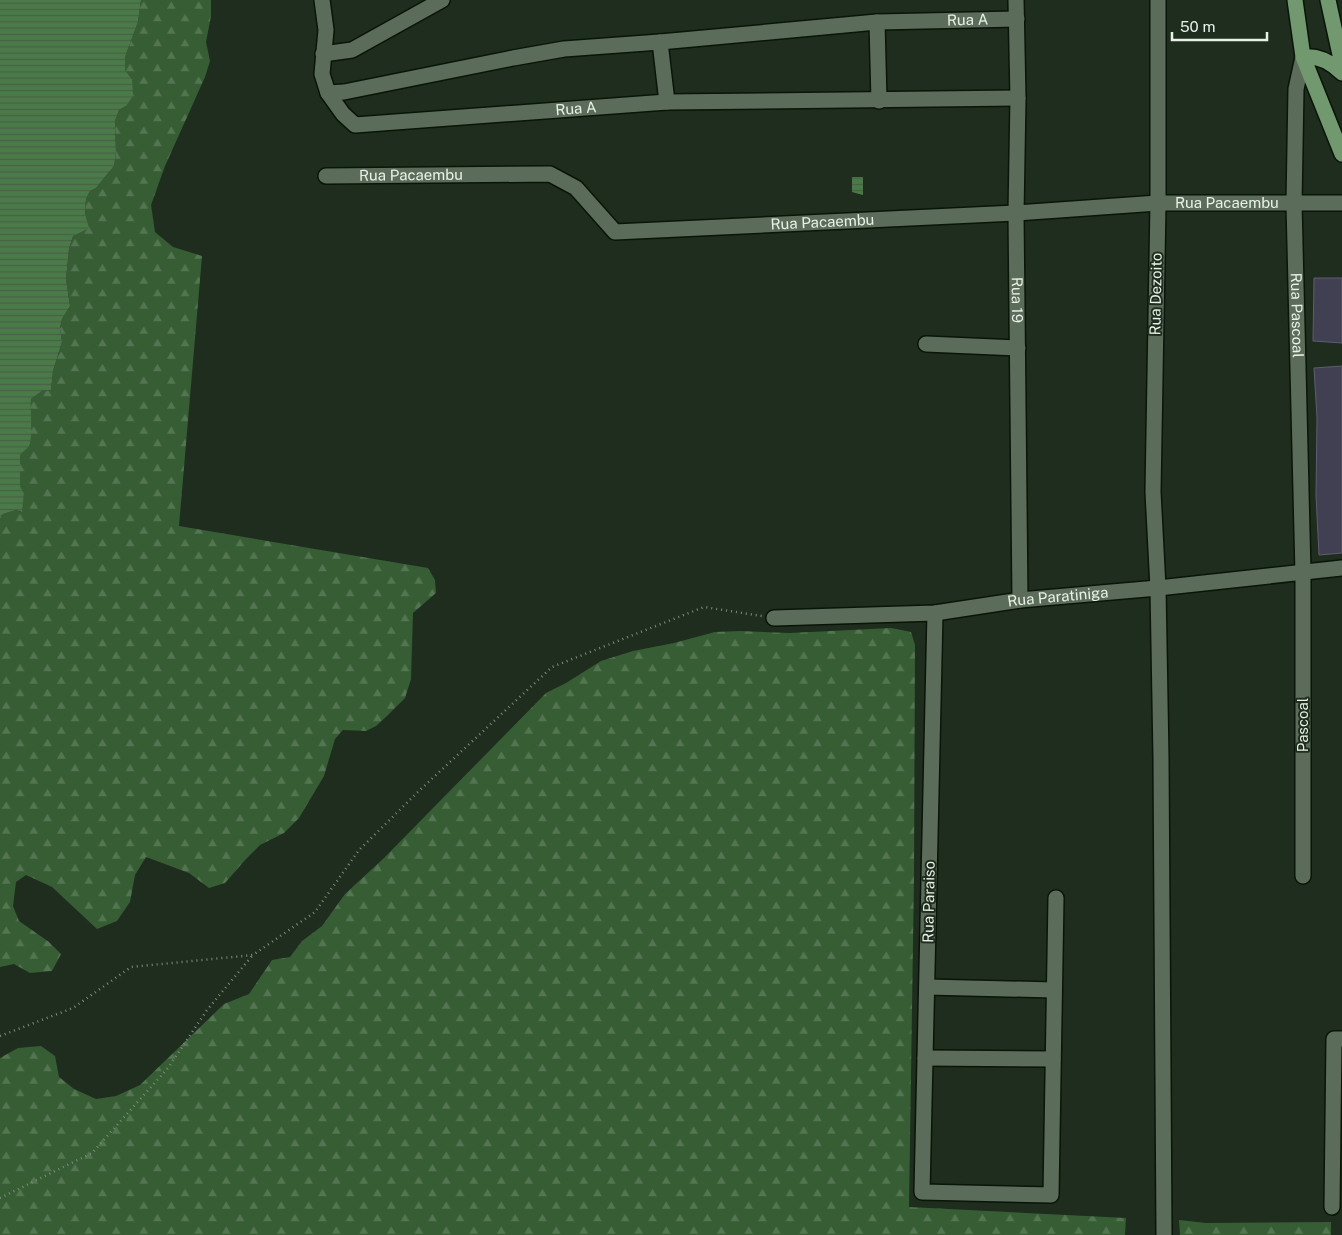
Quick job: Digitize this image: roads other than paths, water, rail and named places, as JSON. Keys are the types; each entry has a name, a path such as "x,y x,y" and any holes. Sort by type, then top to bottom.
{"main road":[{"path":"1295,0 1303,57 1342,154"},
{"path":"1328,0 1342,64"},
{"path":"1303,57 1312,56 1326,60 1342,73"}],"street":[{"name":"Rua A","path":"322,0 326,30 322,74 328,93 343,114 355,125 667,102 1018,98"},
{"path":"323,54 352,50 442,0"},
{"name":"Rua 19","path":"1016,0 1020,600"},
{"name":"Rua Dezoito","path":"1158,0 1158,203 1153,492 1158,588 1163,910 1164,1235"},
{"name":"Rua A","path":"328,93 344,92 564,50 876,22 1016,19"},
{"path":"876,22 879,100"},
{"path":"660,42 667,102"},
{"name":"Rua Pascoal","path":"1303,57 1296,89 1294,204 1303,573"},
{"name":"Rua Pacaembu","path":"326,176 550,174 576,188 614,232 1016,213 1158,203 1342,203"},
{"path":"926,344 1018,348"},
{"name":"Rua Paratiniga","path":"774,618 935,613 1020,600 1158,588 1342,568"},
{"name":"Pascoal","path":"1303,573 1303,876"},
{"name":"Rua Paraiso","path":"935,613 922,1192 1052,1194 1053,1059"},
{"path":"925,1058 1053,1059 1056,898"},
{"path":"927,987 1054,990"},
{"path":"1332,1207 1334,1039 1342,1039"}]}
